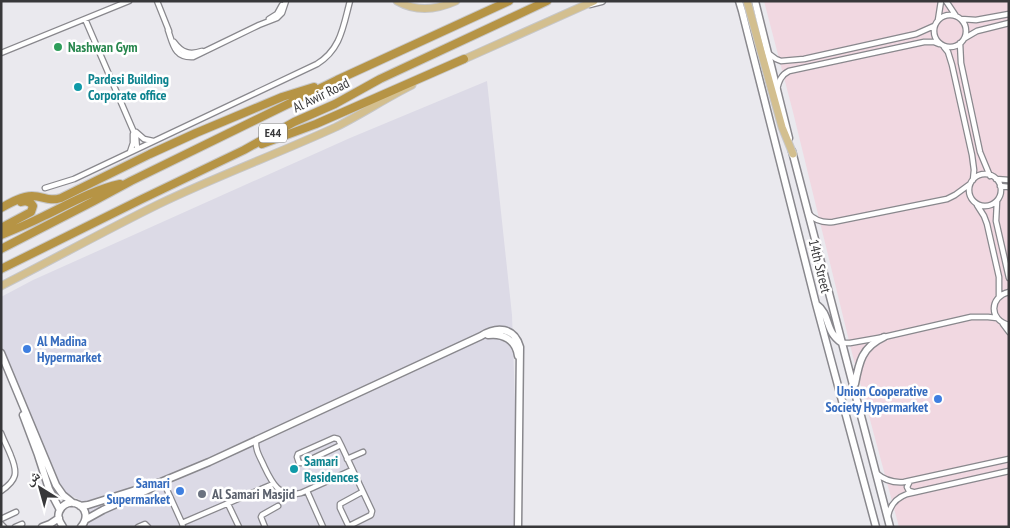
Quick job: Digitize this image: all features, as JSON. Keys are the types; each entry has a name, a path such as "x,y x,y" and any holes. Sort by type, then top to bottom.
{"highway":[{"name":"Al Awir Road","path":"1,249 131,181 337,80 509,1"},
{"name":"Al Awir Road","path":"1,269 244,150 294,122 547,1"},
{"path":"244,150 316,124 464,59"},
{"path":"1,210 29,196 50,200 64,197 150,154 214,125 282,97 337,80"},
{"path":"1,235 97,190 131,181"},
{"path":"1,210 24,200 33,206 30,214 1,228"}],"main road":[{"path":"397,1 410,7 421,9 439,8 456,1"},
{"path":"1,286 194,187 336,126 464,59 594,1"},
{"path":"586,5 602,1"},
{"name":"14th Street","path":"739,1 816,304 876,527"},
{"path":"747,1 762,61 782,127 793,154"},
{"name":"14th Street","path":"754,1 889,523"},
{"path":"816,304 823,311 831,332 842,343"},
{"path":"80,506 162,482 488,332 506,330 518,341 520,347 518,527"},
{"path":"854,388 858,364 861,358 869,347 878,339 884,337"},
{"path":"1,353 56,485 63,495 80,506 85,512 83,524"},
{"path":"1,363 32,438 49,489 60,510"},
{"path":"83,524 98,512 162,482"},
{"path":"868,497 881,494"},
{"path":"63,527 59,518 60,510 64,505 73,503"},
{"path":"42,527 59,518"}],"street":[{"path":"1,54 129,1"},
{"path":"157,1 176,45 186,52 194,53 210,48 279,17 285,1"},
{"path":"45,188 74,179 324,60 334,50 338,41 350,1"},
{"path":"939,44 934,35 941,1"},
{"path":"946,1 964,23 966,34 964,39"},
{"path":"768,53 781,61 804,59 916,34 946,16 976,20 1009,14"},
{"path":"85,19 137,140 137,148"},
{"path":"944,47 950,48 955,46 977,31 1009,23"},
{"path":"777,89 782,76 789,71 924,42 934,42 944,47 948,52 952,65 972,155 974,170 970,195 987,224 999,277 999,297"},
{"path":"960,43 961,62 980,152 990,176"},
{"path":"796,70 794,66 796,63 822,55"},
{"path":"130,125 140,137 154,141"},
{"path":"130,125 133,138 130,152"},
{"path":"808,213 818,220 833,222 946,199 955,195 981,175 1009,180"},
{"path":"996,179 1001,191 997,200 996,221 1009,278"},
{"path":"1000,186 1009,187"},
{"path":"975,203 987,206 997,200"},
{"path":"1009,292 999,297 994,307 994,313 1009,332"},
{"path":"842,343 884,337 971,318 997,318"},
{"path":"1002,323 1009,325"},
{"path":"1,433 14,464 15,477 10,484 1,490"},
{"path":"341,445 301,464 297,457 298,454 334,438 338,439 341,445 362,492 372,513 349,526 340,508 340,504 362,492"},
{"path":"256,440 257,450 274,484 281,491 291,494 307,491 352,470"},
{"path":"249,443 257,450"},
{"path":"347,459 362,452"},
{"path":"876,473 881,477 899,483 1009,459"},
{"path":"889,523 888,513 891,506 901,496 1009,471"},
{"path":"910,481 907,485 908,489 914,492"},
{"path":"162,482 182,525 274,484"},
{"path":"307,491 322,527"},
{"path":"228,504 239,527"},
{"path":"265,527 262,515 278,506"},
{"path":"1,519 16,512"},
{"path":"15,527 22,524"},
{"path":"138,527 145,524 148,527"}],"shaded area":[{"path":"764,1 1009,1 1009,527 899,527 852,353"},
{"path":"487,81 512,315 516,431 515,527 88,527 89,523 80,500 59,490 1,349 1,297 33,280 350,138"}],"place":[{"name":"Nashwan Gym","path":"58,47"},
{"name":"Pardesi Building Corporate office","path":"78,87"},
{"name":"Al Madina Hypermarket","path":"27,349"},
{"name":"Union Cooperative Society Hypermarket","path":"938,399"},
{"name":"Samari Residences","path":"294,469"},
{"name":"Samari Supermarket","path":"180,491"},
{"name":"Al Samari Masjid","path":"202,494"}]}
